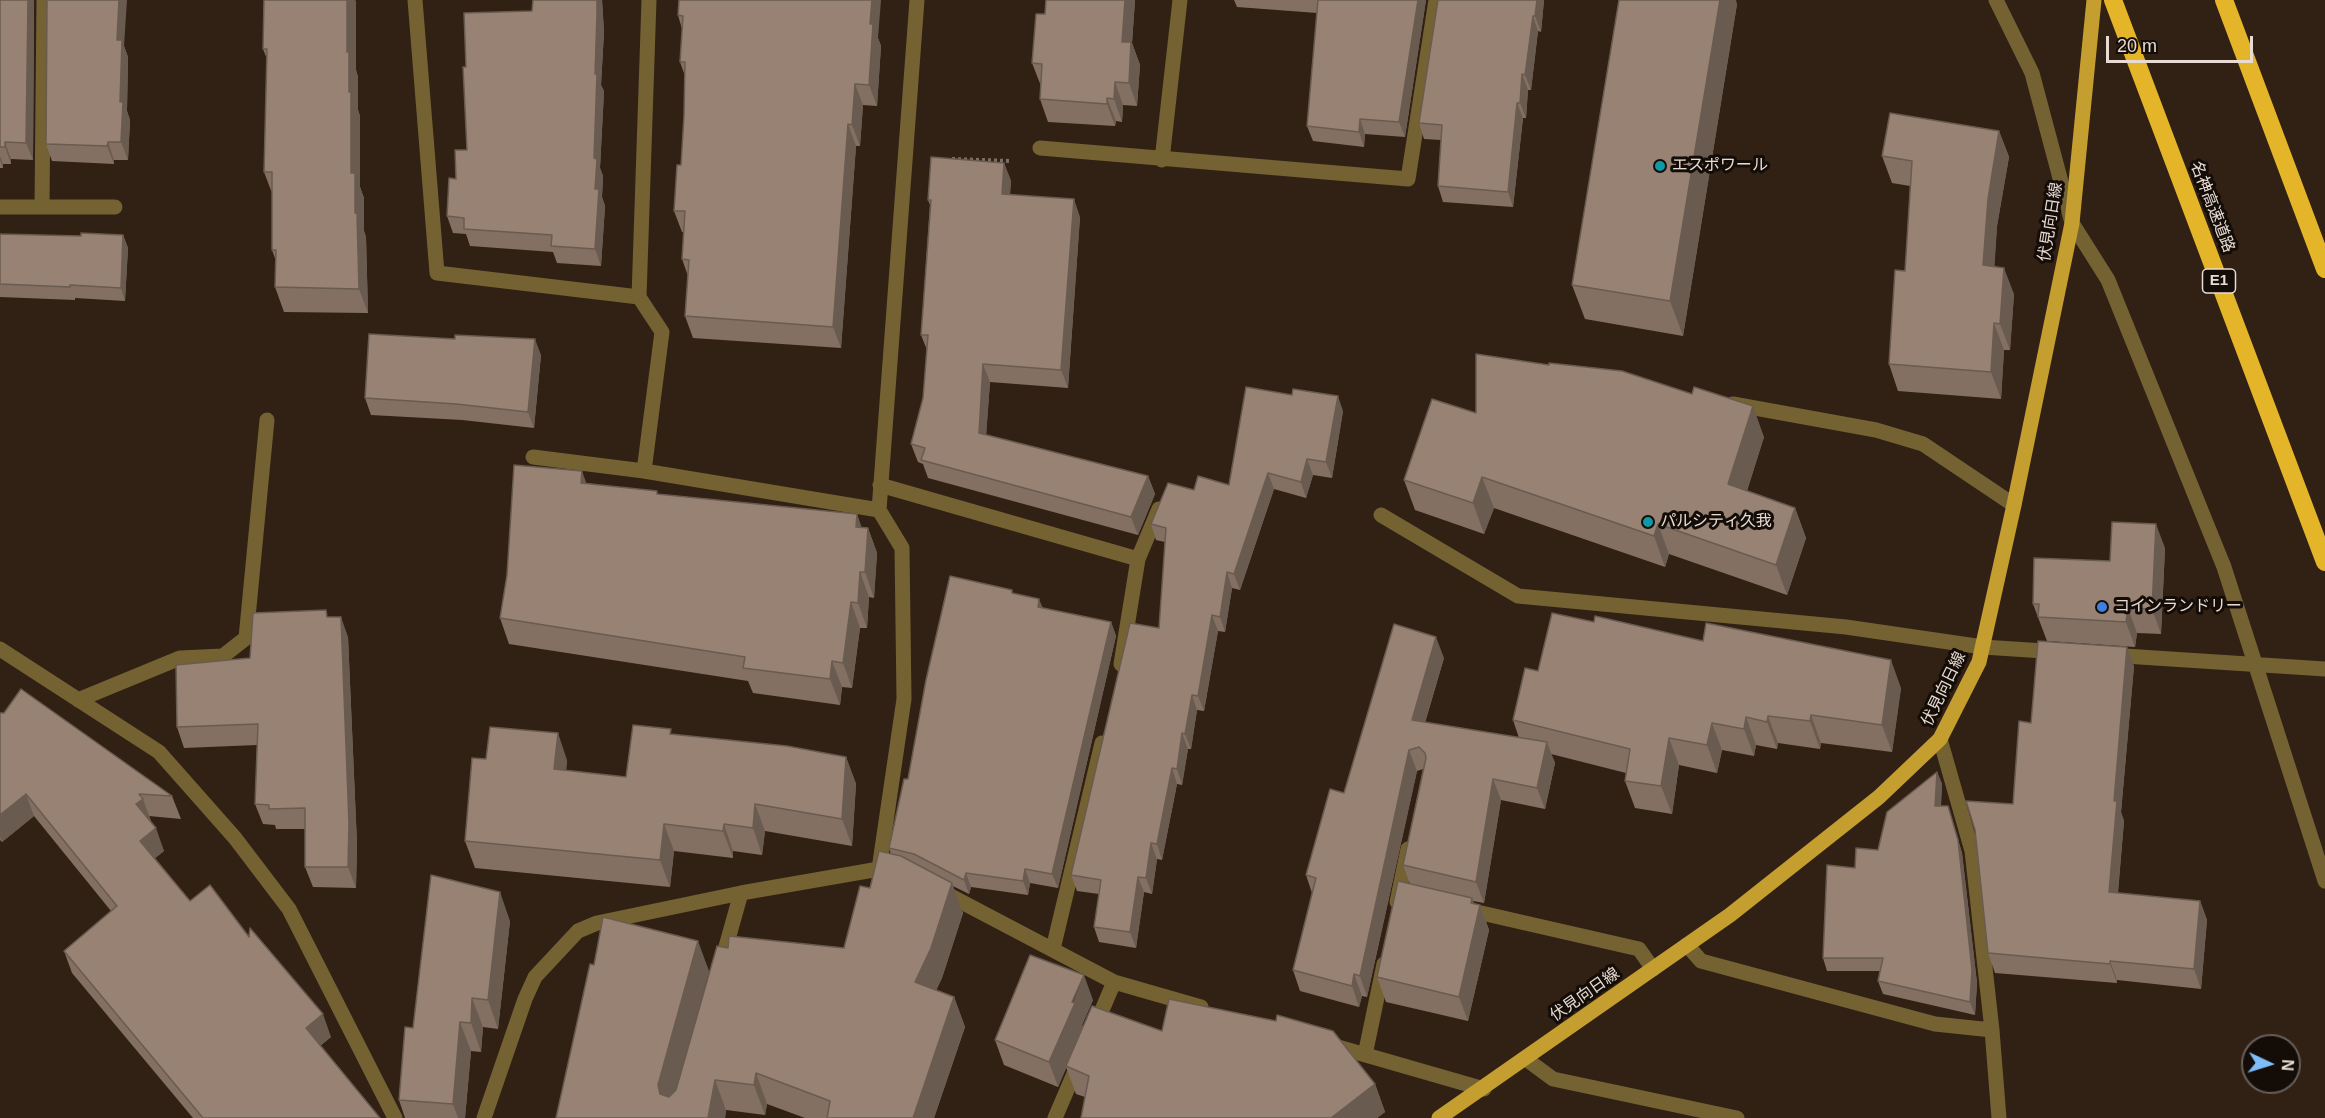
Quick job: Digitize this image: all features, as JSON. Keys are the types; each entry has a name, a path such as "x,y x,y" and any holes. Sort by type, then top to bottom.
{"highway":[{"name":"名神高速道路","path":"2113,0 2325,562"},
{"path":"2224,0 2325,269"}],"main road":[{"name":"伏見向日線","path":"1439,1118 1484,1089 1730,915 1879,797 1940,739 1979,662 2014,505 2072,223 2094,0"}],"street":[{"path":"42,207 44,0"},
{"path":"415,0 437,273 639,297"},
{"path":"644,471 662,333 639,297 649,0"},
{"path":"879,869 903,699 902,548 879,510 916,0"},
{"path":"1162,160 1180,0"},
{"path":"1040,148 1408,179 1436,0"},
{"path":"1996,0 2032,73 2072,223 2108,280 2224,567 2325,881"},
{"path":"0,207 116,207"},
{"path":"1714,400 1876,430 1923,444 2014,505"},
{"path":"78,700 180,658 223,656 246,638 267,420"},
{"path":"533,457 644,471 879,510"},
{"path":"880,485 1138,559"},
{"path":"1118,679 1138,559 1166,492"},
{"path":"1381,515 1518,596 1846,627 1983,647 2074,653"},
{"path":"2,654 159,752 235,838 289,909 395,1118"},
{"path":"2097,655 2325,669"},
{"path":"1053,949 1107,724"},
{"path":"1940,739 1972,851 1992,1030 1999,1118"},
{"path":"1394,917 1405,895 1411,836"},
{"path":"484,1118 525,999 535,977 578,932 597,923 741,893 879,869 906,875"},
{"path":"926,883 1114,982 1217,1012"},
{"path":"716,983 741,893"},
{"path":"1445,904 1638,949 1653,969"},
{"path":"1687,945 1701,961 1935,1024 1992,1030"},
{"path":"1365,1055 1387,951"},
{"path":"1055,1118 1114,982"},
{"path":"1319,1042 1484,1089"},
{"path":"1526,1059 1553,1079 1737,1118"}],"path":[{"path":"906,157 1038,162 1040,148"}],"building":[{"path":"0,0 28,0 26,143 5,142 5,147 0,147"},
{"path":"47,0 119,0 117,40 122,40 120,102 123,102 121,142 108,142 107,146 46,144"},
{"path":"264,0 347,0 347,52 349,52 349,92 351,92 351,173 355,173 359,289 275,287 276,250 272,250 272,172 264,172 267,49 263,49"},
{"path":"533,0 597,0 594,158 597,159 595,189 599,189 595,249 551,246 552,235 464,229 464,218 447,216 449,178 456,179 455,150 467,150 463,67 466,67 464,13 532,11"},
{"path":"679,0 872,0 870,24 873,24 869,85 855,84 852,125 848,124 833,327 685,316 689,260 682,259 685,211 674,211 677,165 681,165 684,116 685,62 680,62 683,16 678,15"},
{"path":"1046,0 1125,0 1122,42 1131,42 1129,83 1115,82 1114,99 1107,98 1107,104 1040,99 1042,64 1032,63 1036,14 1045,14"},
{"path":"1318,0 1418,0 1399,122 1360,119 1359,132 1307,126"},
{"path":"1438,0 1537,0 1525,75 1522,74 1520,103 1517,103 1508,192 1438,186 1442,125 1419,123"},
{"name":"エスポワール","path":"1619,0 1720,0 1670,301 1572,285"},
{"path":"1890,113 1999,131 1988,199 1983,265 2004,268 2000,324 1994,323 1991,372 1889,364 1895,270 1905,271 1912,161 1882,156"},
{"path":"931,157 1004,163 1002,194 1074,199 1061,370 983,364 979,433 1148,476 1131,517 921,460 925,448 911,444 923,398 928,335 921,335 931,200 928,200"},
{"path":"81,233 123,235 121,288 0,284 0,234 81,236"},
{"path":"369,334 455,339 455,335 535,339 528,412 456,404 365,398"},
{"path":"1476,354 1549,365 1549,363 1622,371 1692,394 1694,387 1753,406 1728,484 1795,508 1776,565 1658,524 1654,536 1482,477 1473,503 1404,480 1432,399 1476,413"},
{"path":"1246,387 1292,395 1293,389 1338,396 1326,462 1307,459 1301,482 1268,473 1234,574 1227,572 1220,617 1212,615 1198,696 1192,695 1185,734 1182,733 1177,769 1172,768 1157,844 1151,843 1146,878 1138,877 1130,932 1094,927 1101,880 1071,875 1130,623 1159,628 1166,528 1151,524 1168,483 1194,490 1198,476 1229,485"},
{"path":"514,465 582,471 581,483 657,491 657,494 857,514 856,527 868,528 865,572 860,572 858,603 851,602 843,663 832,661 830,679 743,668 745,657 500,618 507,575"},
{"path":"2112,522 2156,524 2152,609 2128,608 2126,622 2038,617 2039,604 2033,604 2034,558 2110,561"},
{"path":"950,576 1012,590 1012,593 1039,599 1038,607 1111,622 1052,874 1025,869 1023,881 966,873 964,880 914,854 889,848 904,779 908,779 926,680"},
{"path":"326,610 327,617 341,617 349,823 348,867 305,867 305,808 269,809 269,805 255,804 258,724 177,727 176,665 250,658 253,613"},
{"path":"1552,613 1594,622 1595,616 1703,641 1706,623 1891,660 1882,725 1811,715 1810,721 1768,716 1767,722 1746,717 1744,729 1712,723 1707,745 1669,738 1661,786 1625,781 1630,749 1513,720 1525,668 1538,671"},
{"path":"1394,624 1436,637 1412,720 1547,742 1537,788 1493,779 1476,882 1403,865 1426,758 1425,753 1419,747 1409,750 1360,976 1354,974 1352,986 1293,970 1316,878 1306,875 1330,789 1344,793"},
{"path":"2038,641 2127,647 2109,892 2200,901 2194,969 1988,953 1975,830 1966,801 2013,804 2019,721 2031,723"},
{"path":"21,689 172,796 139,794 143,799 136,804 156,828 140,841 190,901 210,885 249,937 250,928 323,1014 306,1028 380,1118 203,1118 64,951 117,906 26,794 0,815 0,713 4,713"},
{"path":"633,725 671,729 670,734 787,746 846,757 842,819 755,804 753,828 724,824 723,831 664,824 660,860 465,841 472,758 486,759 490,727 558,733 554,769 626,777"},
{"path":"1937,772 1935,806 1948,806 1958,840 1972,970 1970,1002 1878,981 1883,958 1823,958 1827,865 1855,868 1856,848 1878,850 1887,812"},
{"path":"879,851 901,856 952,883 931,948 915,982 954,997 913,1118 827,1118 830,1101 756,1073 754,1085 715,1080 708,1118 556,1118 590,964 594,965 603,917 698,941 658,1085 660,1094 669,1097 676,1090 717,946 728,948 729,936 844,948 860,886 870,888"},
{"path":"431,875 500,892 488,1000 472,998 471,1023 460,1022 453,1104 399,1100 405,1027 413,1028"},
{"path":"1398,881 1472,898 1471,903 1480,905 1459,997 1377,977"},
{"path":"1030,955 1084,975 1072,1002 1075,1003 1049,1062 995,1040"},
{"path":"1169,999 1276,1021 1277,1015 1333,1031 1375,1084 1331,1118 1081,1118 1089,1076 1066,1066 1092,1006 1162,1031"}],"place":[{"name":"エスポワール","path":"1660,166"},
{"name":"パルシティ久我","path":"1648,522"},
{"name":"コインランドリー","path":"2102,607"}]}
